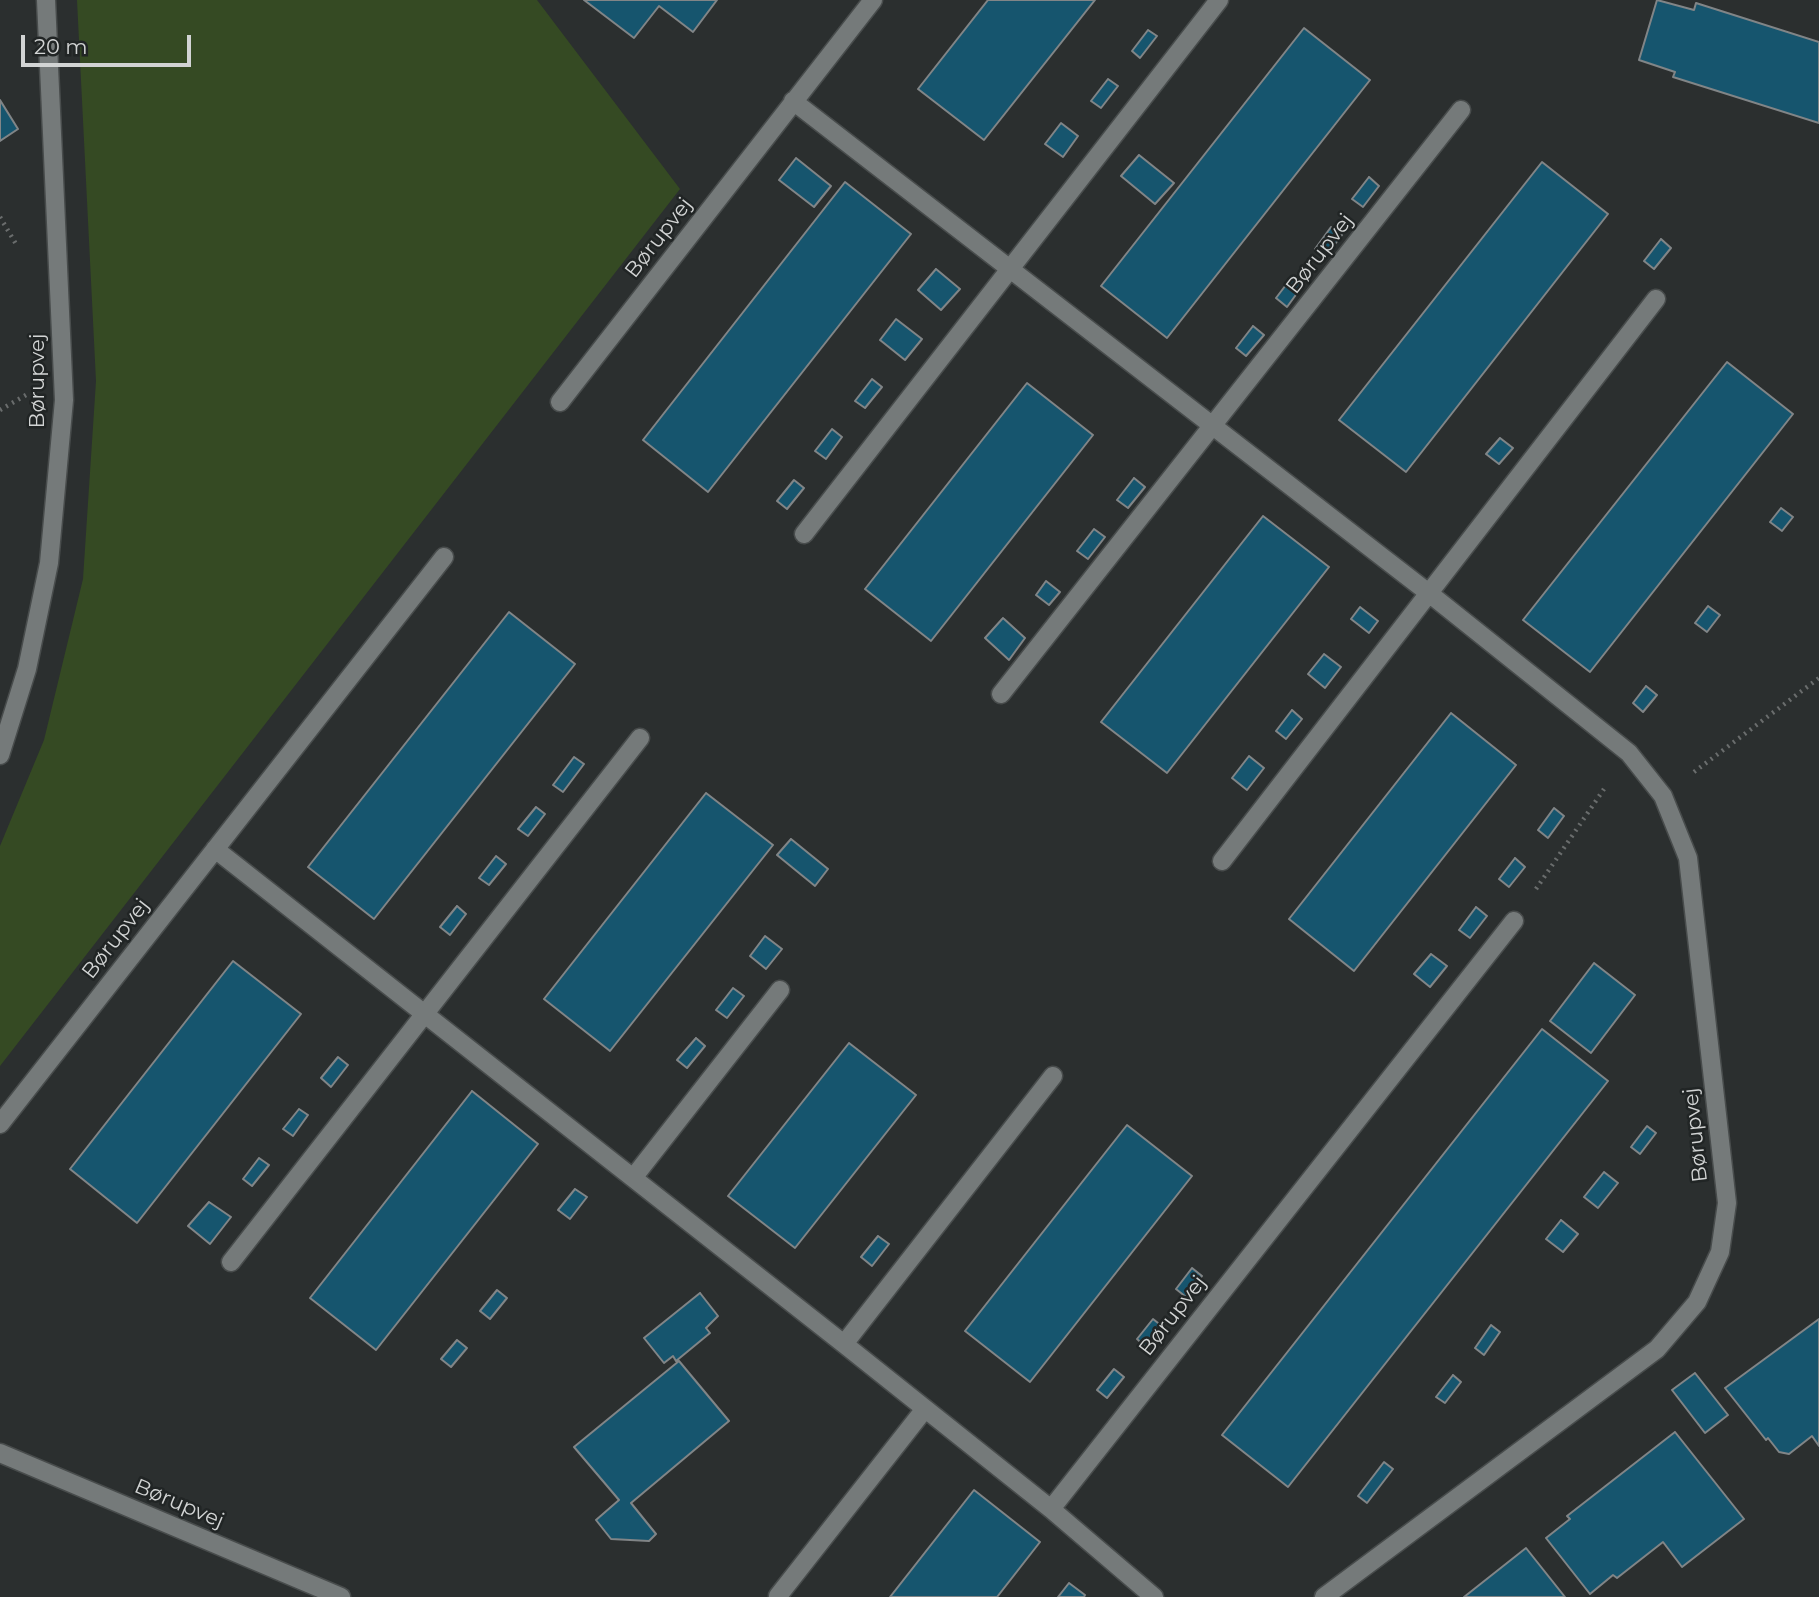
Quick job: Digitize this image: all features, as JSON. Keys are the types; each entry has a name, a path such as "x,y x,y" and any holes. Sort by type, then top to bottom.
{"street":[{"name":"Børupvej","path":"2,742 27,669 49,563 64,400 46,0"},
{"name":"Børupvej","path":"561,402 873,0"},
{"path":"804,534 1219,0"},
{"name":"Børupvej","path":"793,101 1430,594 1629,753 1663,796 1688,858 1727,1203 1720,1252 1697,1302 1657,1349 1324,1597"},
{"name":"Børupvej","path":"1001,694 1214,427 1461,110"},
{"path":"1222,861 1656,299"},
{"name":"Børupvej","path":"0,1124 444,557"},
{"path":"230,1262 640,738"},
{"path":"215,849 844,1344 1051,1509 1154,1597"},
{"name":"Børupvej","path":"1051,1509 1514,921"},
{"path":"633,1178 780,990"},
{"path":"844,1344 1053,1076"},
{"path":"778,1596 924,1410"},
{"name":"Børupvej","path":"0,1453 341,1597"}],"path":[{"path":"1663,796 1819,678"},
{"path":"1514,921 1629,753"}],"green space":[{"path":"77,0 537,0 680,189 0,1066 0,846 44,740 83,579 96,381"}],"building":[{"path":"584,0 717,0 693,32 659,6 634,38"},
{"path":"988,0 1095,0 984,140 918,89"},
{"path":"1657,0 1694,10 1696,3 1819,42 1819,123 1673,77 1675,72 1639,60"},
{"path":"1304,28 1370,80 1167,338 1101,286"},
{"path":"1148,30 1157,36 1140,58 1132,51"},
{"path":"1108,79 1118,86 1101,108 1091,101"},
{"path":"0,100 18,129 0,141"},
{"path":"1061,123 1078,136 1063,157 1045,144"},
{"path":"1139,155 1174,183 1155,204 1121,176"},
{"path":"796,158 831,186 814,207 779,180"},
{"path":"1542,162 1608,214 1406,472 1339,420"},
{"path":"1369,177 1379,186 1363,207 1352,199"},
{"path":"845,182 911,234 708,492 643,440"},
{"path":"1331,227 1342,235 1325,257 1315,249"},
{"path":"1661,239 1671,248 1654,269 1644,261"},
{"path":"936,269 960,289 941,310 918,290"},
{"path":"1292,277 1303,285 1287,307 1276,298"},
{"path":"896,319 922,339 905,360 880,340"},
{"path":"1253,326 1264,335 1246,356 1236,348"},
{"path":"1727,362 1793,414 1590,672 1523,620"},
{"path":"872,379 882,387 865,408 855,401"},
{"path":"1027,383 1093,435 931,641 865,589"},
{"path":"832,429 842,437 826,459 815,451"},
{"path":"1500,438 1513,448 1499,464 1486,454"},
{"path":"1134,478 1145,487 1128,508 1117,500"},
{"path":"794,480 804,488 787,509 777,501"},
{"path":"1781,508 1793,517 1782,531 1770,522"},
{"path":"1263,516 1329,567 1167,773 1101,722"},
{"path":"1094,529 1105,537 1088,559 1077,551"},
{"path":"1046,581 1060,592 1049,605 1036,595"},
{"path":"1708,606 1720,615 1707,632 1695,623"},
{"path":"1360,607 1378,621 1369,633 1351,619"},
{"path":"509,612 575,664 374,919 308,867"},
{"path":"1003,618 1025,638 1009,660 985,638"},
{"path":"1324,654 1341,667 1325,688 1308,674"},
{"path":"1646,686 1657,695 1643,712 1633,703"},
{"path":"1292,710 1302,719 1286,739 1276,731"},
{"path":"1451,713 1516,765 1354,971 1289,919"},
{"path":"1249,756 1264,768 1247,790 1232,778"},
{"path":"574,757 584,764 563,792 553,785"},
{"path":"706,793 773,845 610,1051 544,999"},
{"path":"536,807 545,814 528,836 518,829"},
{"path":"1554,808 1564,816 1548,838 1538,830"},
{"path":"791,839 828,869 815,886 777,855"},
{"path":"496,856 506,864 489,885 479,878"},
{"path":"1515,858 1525,867 1509,887 1499,879"},
{"path":"457,906 466,914 450,935 440,927"},
{"path":"1476,907 1487,916 1470,938 1459,930"},
{"path":"765,936 782,949 766,969 750,956"},
{"path":"1431,954 1447,966 1430,987 1414,974"},
{"path":"233,961 301,1014 137,1223 70,1169"},
{"path":"1594,963 1635,995 1591,1053 1550,1021"},
{"path":"733,988 744,996 727,1018 716,1010"},
{"path":"1542,1029 1608,1081 1288,1487 1222,1435"},
{"path":"696,1038 705,1046 687,1068 677,1060"},
{"path":"849,1043 916,1095 795,1248 728,1196"},
{"path":"338,1057 348,1065 331,1087 321,1078"},
{"path":"472,1091 538,1144 376,1350 310,1298"},
{"path":"299,1109 308,1115 293,1136 283,1129"},
{"path":"1127,1125 1192,1176 1030,1382 965,1331"},
{"path":"1647,1126 1656,1133 1640,1154 1631,1147"},
{"path":"259,1158 269,1165 252,1186 243,1179"},
{"path":"1604,1172 1618,1183 1598,1208 1584,1197"},
{"path":"575,1189 587,1197 570,1219 558,1210"},
{"path":"209,1202 231,1217 210,1244 188,1226"},
{"path":"1561,1220 1578,1234 1563,1252 1546,1239"},
{"path":"878,1236 889,1244 872,1266 861,1257"},
{"path":"1192,1268 1202,1276 1186,1297 1176,1289"},
{"path":"497,1290 507,1298 490,1319 480,1311"},
{"path":"700,1293 718,1316 706,1328 710,1333 676,1361 673,1356 664,1363 644,1338"},
{"path":"1153,1319 1163,1327 1147,1348 1137,1339"},
{"path":"1819,1319 1819,1446 1812,1436 1789,1454 1779,1452 1768,1438 1766,1440 1725,1388"},
{"path":"1491,1325 1500,1332 1484,1355 1475,1348"},
{"path":"457,1340 467,1348 451,1367 441,1359"},
{"path":"679,1361 729,1421 631,1503 656,1534 649,1541 611,1539 596,1520 619,1500 574,1447"},
{"path":"1114,1369 1124,1377 1107,1398 1097,1390"},
{"path":"1695,1373 1728,1415 1705,1433 1672,1390"},
{"path":"1453,1375 1461,1382 1445,1403 1436,1397"},
{"path":"1675,1432 1744,1519 1682,1567 1663,1542 1617,1578 1613,1575 1590,1594 1546,1538 1570,1519 1567,1516"},
{"path":"1384,1462 1393,1469 1367,1503 1358,1496"},
{"path":"974,1490 1040,1542 997,1597 890,1597"},
{"path":"1526,1548 1565,1597 1464,1597"},
{"path":"1069,1583 1085,1595 1084,1597 1058,1597"}]}
